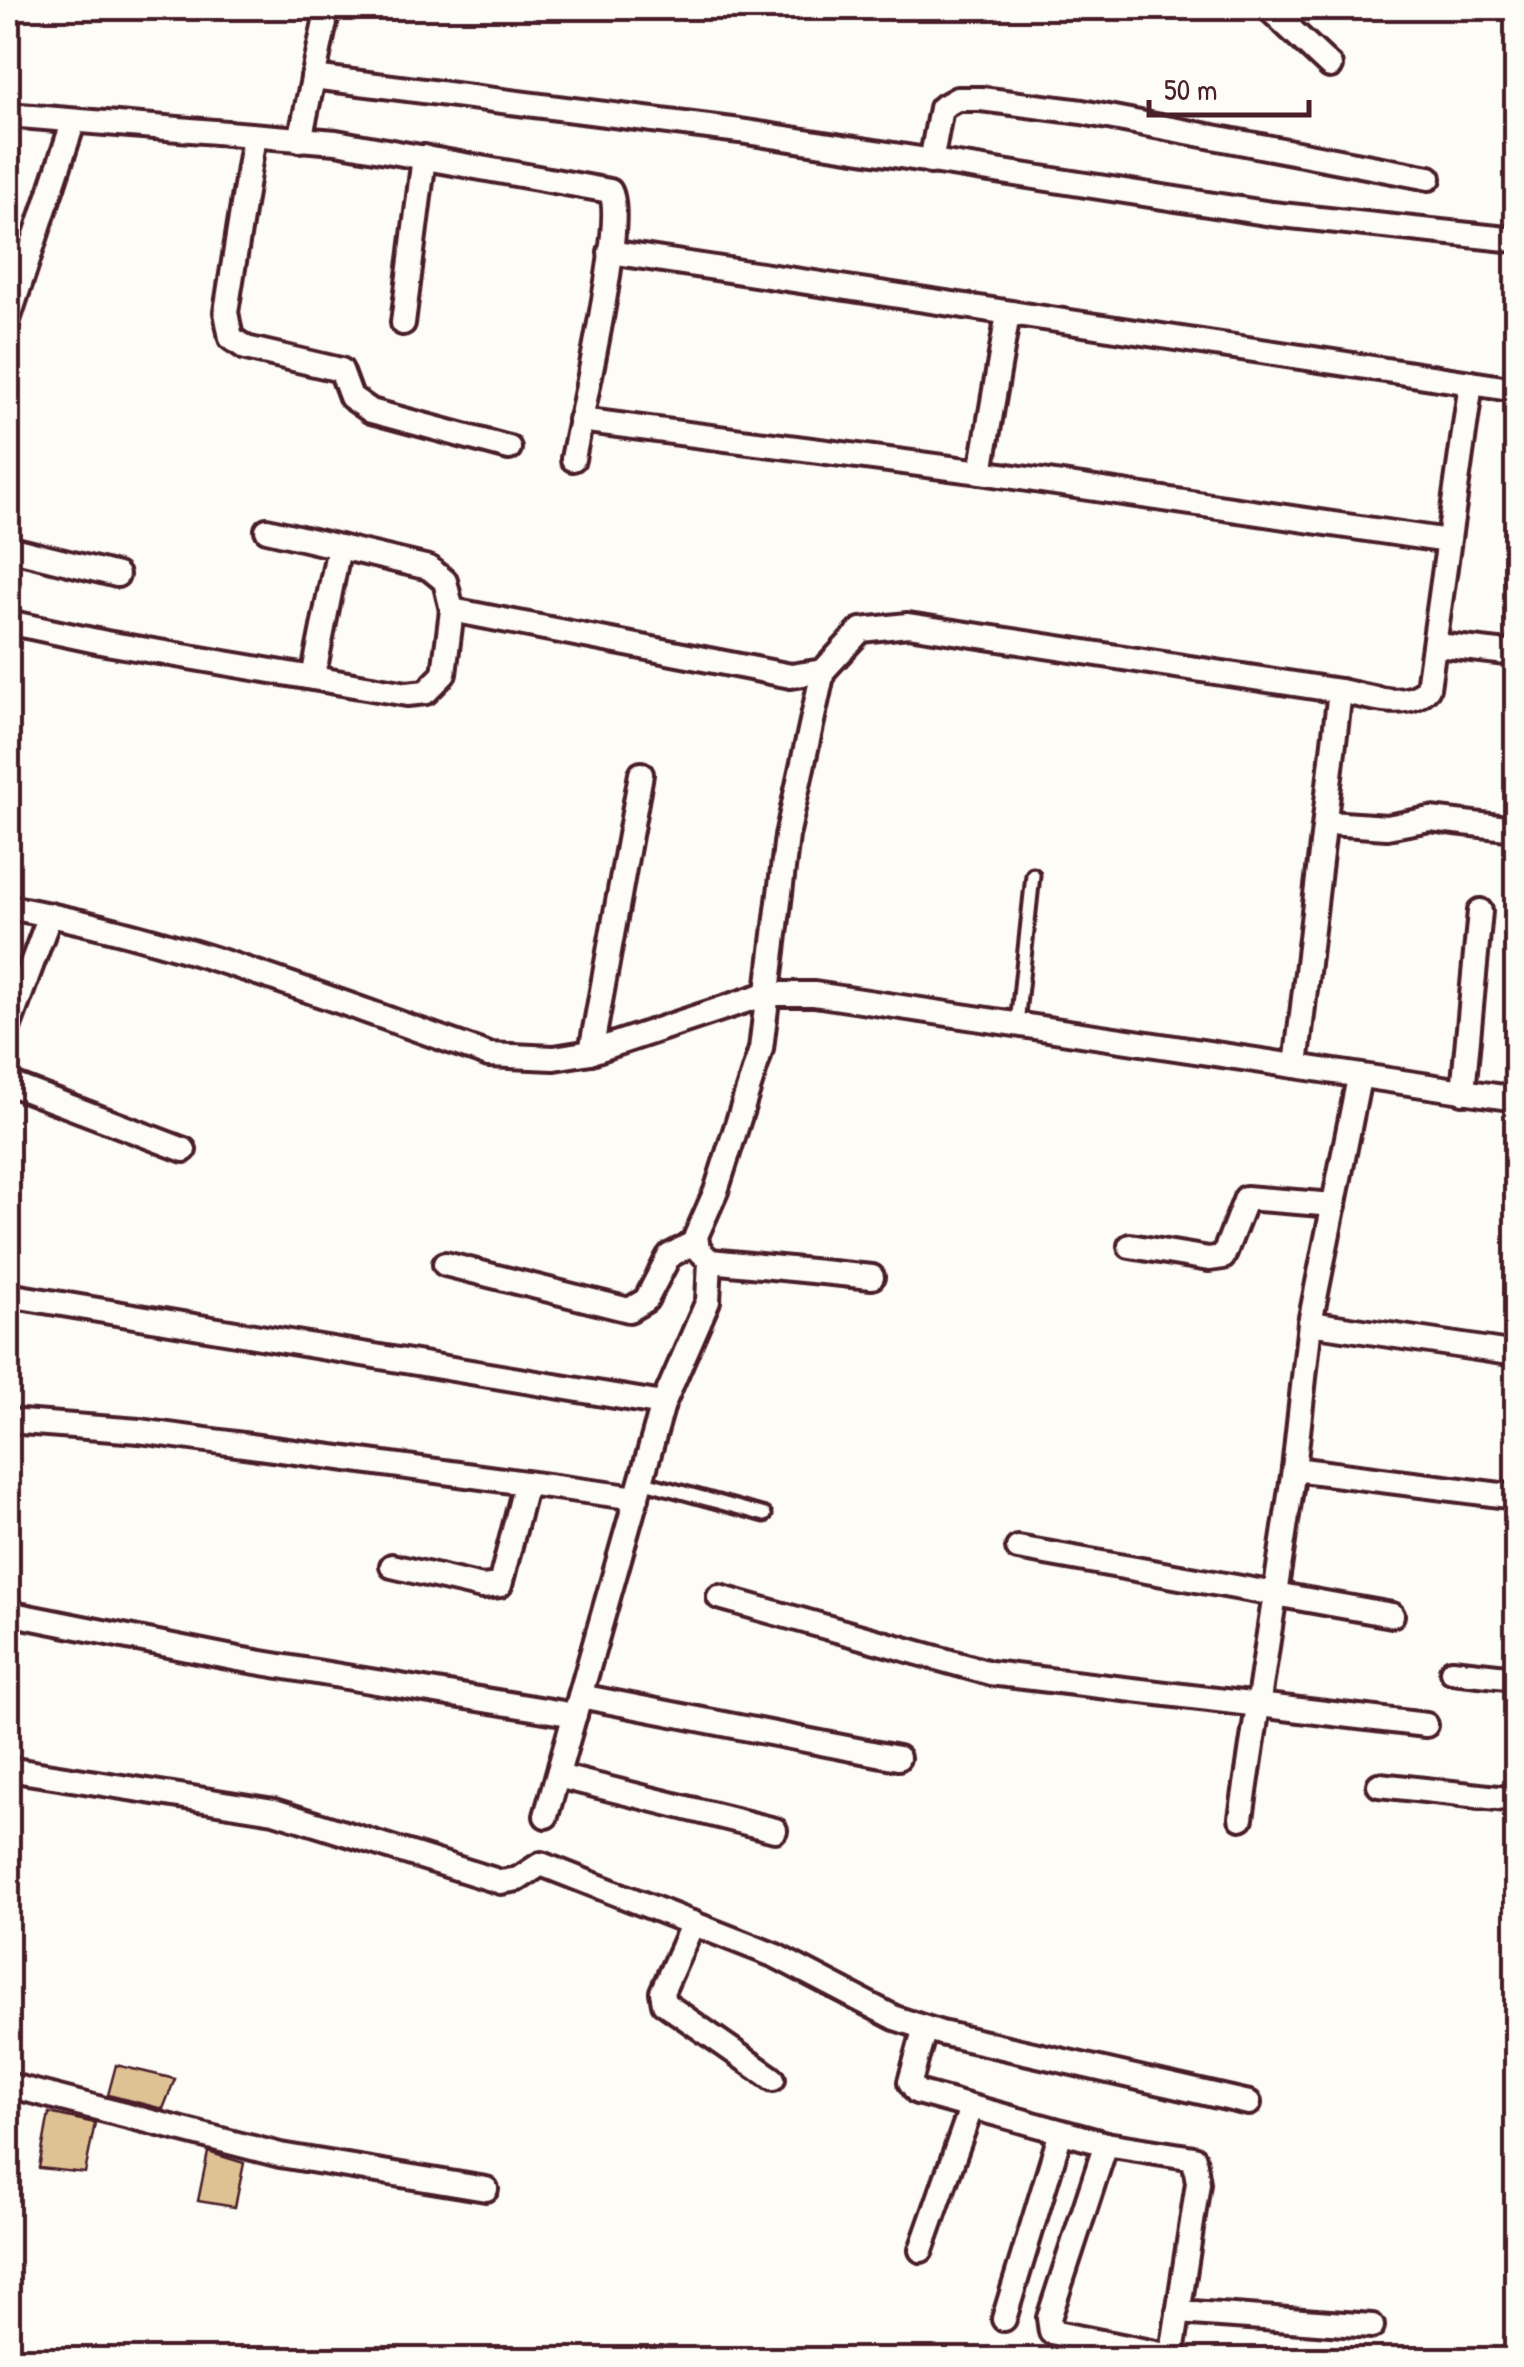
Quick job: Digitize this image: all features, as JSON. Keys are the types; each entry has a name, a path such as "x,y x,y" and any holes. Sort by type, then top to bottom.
{"street":[{"path":"300,140 328,8"},
{"path":"1268,8 1330,66"},
{"path":"313,77 740,131 1272,214 1516,240"},
{"path":"931,162 941,108 957,99 981,98 1082,112 1429,178"},
{"path":"8,116 300,140 424,157 610,191 616,206 610,252 573,458"},
{"path":"8,320 74,123"},
{"path":"254,136 226,312 231,338 246,348 341,370 351,397 370,411 510,448"},
{"path":"402,322 424,157"},
{"path":"610,252 1516,390"},
{"path":"982,472 1008,314"},
{"path":"445,1264 629,1310 646,1300 669,1256 696,1242 754,1077 787,836 823,671 862,630 908,624 1404,702 1421,697 1428,688 1437,645 1471,383"},
{"path":"580,420 982,472 1448,541"},
{"path":"8,622 407,694 426,692 444,674 452,610 440,572 267,530"},
{"path":"313,678 339,546"},
{"path":"8,548 117,574"},
{"path":"452,610 792,676 823,671"},
{"path":"1437,645 1516,654"},
{"path":"1296,1066 1328,823 1340,691"},
{"path":"591,1052 642,774"},
{"path":"1328,823 1387,827 1430,819 1516,829"},
{"path":"8,907 208,954 489,1055 554,1058 591,1052 766,994 814,994 1516,1099"},
{"path":"1463,1092 1480,911"},
{"path":"8,1028 50,914"},
{"path":"1241,1818 1294,1469 1310,1323 1358,1078"},
{"path":"8,1082 184,1150"},
{"path":"1130,1246 1209,1259 1223,1257 1246,1198 1334,1205"},
{"path":"546,1816 663,1404 708,1301 710,1262 696,1242"},
{"path":"710,1262 872,1276"},
{"path":"8,1295 663,1404"},
{"path":"1310,1323 1516,1354"},
{"path":"8,1421 139,1430 526,1483 639,1489"},
{"path":"1294,1469 1516,1497"},
{"path":"392,1566 482,1587 500,1586 526,1483"},
{"path":"1018,1548 1392,1616"},
{"path":"718,1596 974,1670 1426,1725"},
{"path":"8,1612 238,1659 578,1705 898,1758"},
{"path":"1452,1671 1516,1678"},
{"path":"8,1769 274,1812 501,1882 518,1880 540,1864 776,1956 895,2018 1249,2103"},
{"path":"558,1776 774,1830"},
{"path":"1379,1785 1516,1800"},
{"path":"693,1923 662,1992 664,2002 773,2079"},
{"path":"925,2028 911,2072 912,2088 970,2108 1106,2144 1186,2154 1198,2167 1171,2358 1051,2332 1049,2318 1106,2144"},
{"path":"8,2085 280,2155 486,2189"},
{"path":"921,2250 970,2108"},
{"path":"1004,2318 1060,2132"},
{"path":"1178,2312 1372,2326"}],"lane":[{"path":"1017,1024 1033,875"},
{"path":"639,1489 765,1516"}],"building":[{"path":"116,2065 175,2079 163,2109 108,2095"},
{"path":"49,2113 95,2123 85,2173 39,2168"},
{"path":"208,2152 244,2163 235,2207 198,2201"}]}
